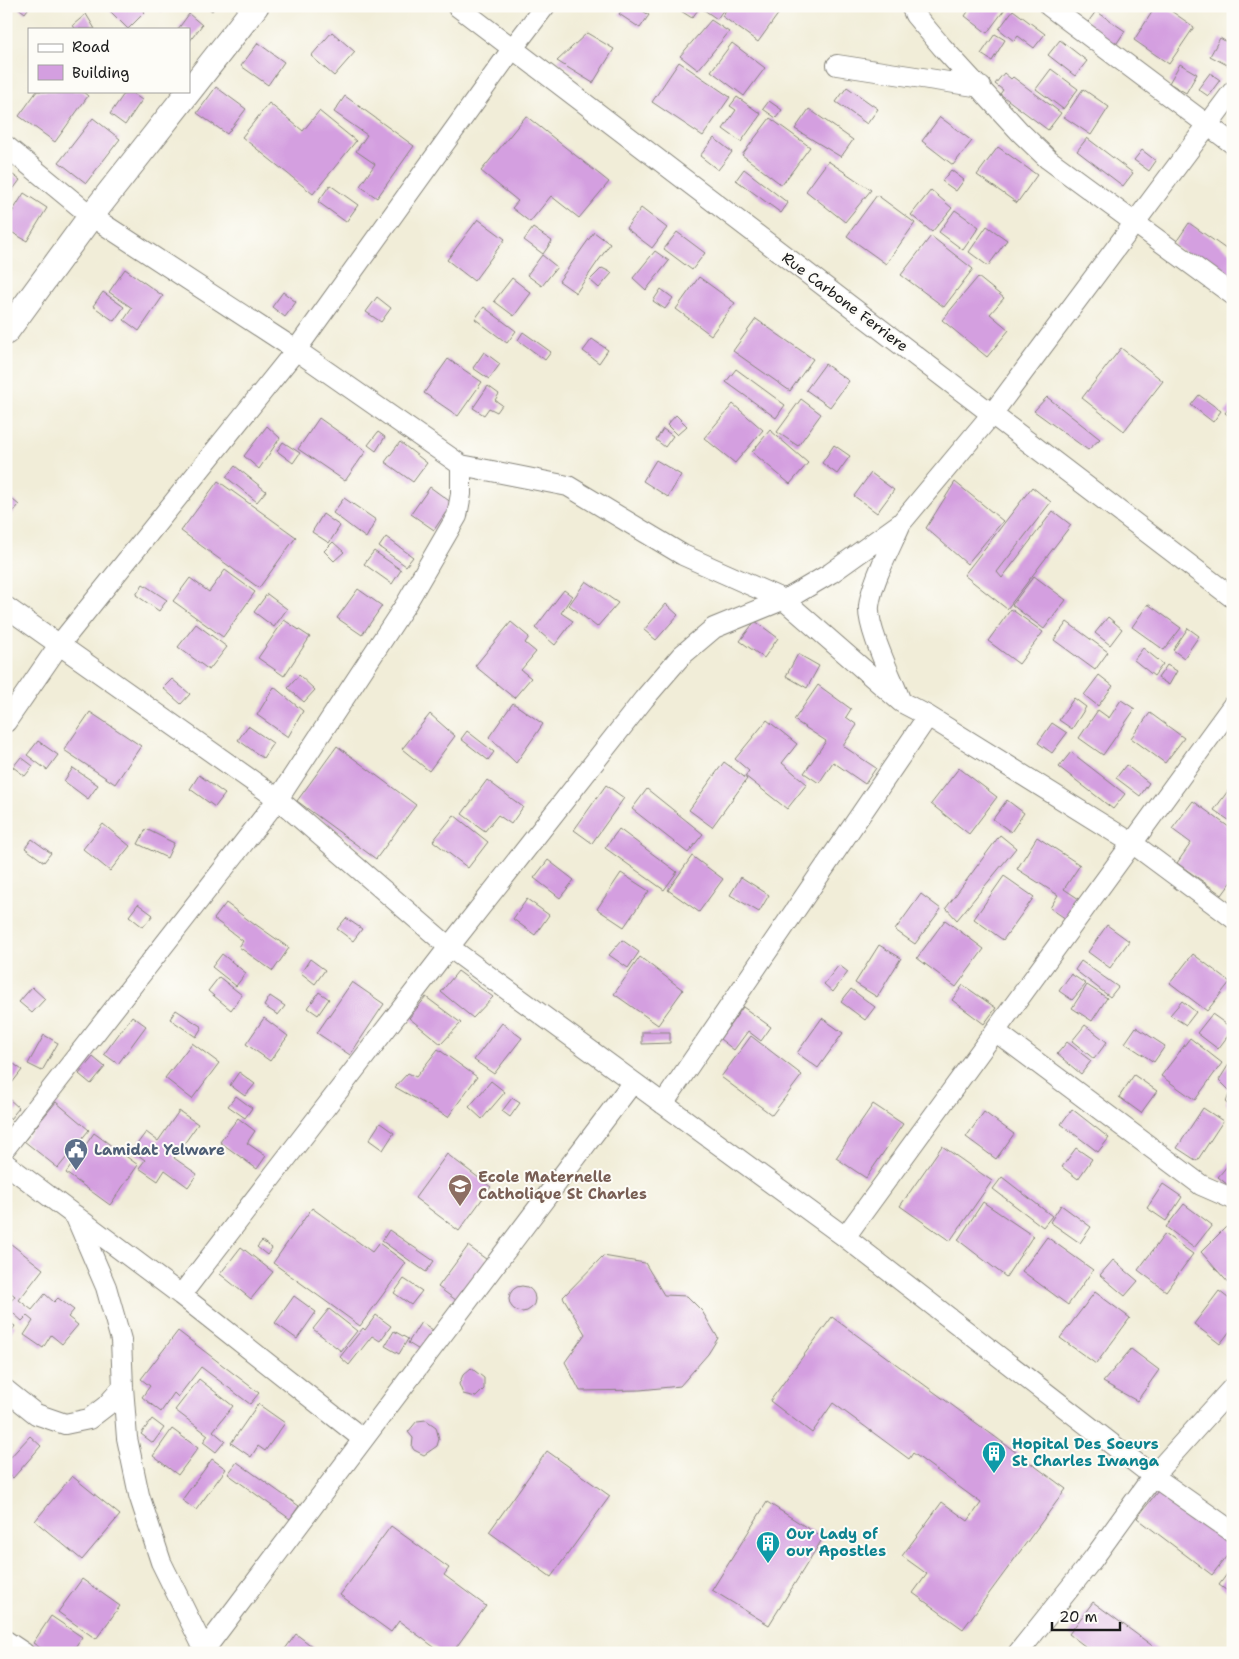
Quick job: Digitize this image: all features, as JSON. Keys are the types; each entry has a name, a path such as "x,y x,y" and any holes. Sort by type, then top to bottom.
{"street":[{"path":"190,90 256,6"},
{"name":"Rue Carbone Ferriere","path":"457,6 1233,598"},
{"path":"6,722 59,645 296,350 545,6"},
{"path":"911,6 915,15 980,88 1020,132 1048,159 1233,295"},
{"path":"1049,6 1233,144"},
{"path":"837,64 980,88"},
{"path":"181,1295 448,947 644,699 681,656 714,628 784,600 831,573 901,524 992,414 1233,91"},
{"path":"6,332 91,216 188,92"},
{"path":"6,146 91,216 296,350 461,465 568,486 683,555 784,600 901,702 928,716 1132,843 1233,918"},
{"path":"6,1147 278,799 406,604 457,516 462,494 461,465"},
{"path":"901,524 873,590 869,608 873,630 901,702"},
{"path":"6,607 278,799 448,947 845,1237 1153,1476 1233,1532"},
{"path":"845,1237 1233,705"},
{"path":"663,1104 928,716"},
{"path":"995,1031 1202,1185 1233,1199"},
{"path":"75,1215 106,1287 121,1340 122,1387 127,1438 139,1495 161,1562 203,1651 633,1082"},
{"path":"6,1164 181,1295 363,1439"},
{"path":"6,1390 36,1414 65,1424 89,1419 106,1406 122,1387"},
{"path":"1018,1653 1093,1559 1153,1476 1233,1387"},
{"path":"6,1641 24,1653"}],"building":[{"path":"16,6 30,6 25,13"},
{"path":"105,6 139,6 145,12 127,28"},
{"path":"155,6 167,6 161,12"},
{"path":"206,6 216,6 212,11"},
{"path":"625,6 635,6 649,15 640,28 619,14"},
{"path":"684,6 726,6 717,19 700,7 692,18 681,11"},
{"path":"729,6 784,6 758,42 722,16"},
{"path":"972,6 1001,6 1005,9 987,33 965,16"},
{"path":"1156,6 1164,6 1194,27 1169,64 1134,40"},
{"path":"1013,10 1045,34 1034,48 1018,36 1014,41 999,29"},
{"path":"1096,11 1125,31 1115,46 1086,25"},
{"path":"86,14 94,28 74,28 73,25"},
{"path":"189,14 202,25 190,41 190,28 179,28"},
{"path":"711,20 729,32 698,70 680,56"},
{"path":"332,32 355,52 334,76 311,56"},
{"path":"587,33 614,49 593,83 557,61"},
{"path":"995,34 1005,40 992,61 981,54"},
{"path":"1220,38 1233,46 1233,64 1231,67 1210,56"},
{"path":"1060,40 1087,61 1075,76 1048,55"},
{"path":"258,43 284,62 268,85 241,66"},
{"path":"732,43 765,68 744,96 711,71"},
{"path":"679,62 730,97 703,136 652,102"},
{"path":"1180,64 1197,74 1186,93 1169,83"},
{"path":"1051,69 1078,89 1063,109 1036,89"},
{"path":"1004,73 1011,79 1013,77 1061,113 1048,130 1000,94 1003,90 995,84"},
{"path":"1210,73 1220,80 1208,96 1198,89"},
{"path":"216,87 246,109 227,134 197,113"},
{"path":"847,87 878,109 867,124 836,102"},
{"path":"1083,89 1109,107 1091,135 1064,117"},
{"path":"36,92 83,92 88,96 55,142 19,116"},
{"path":"125,92 130,92 142,100 125,125 110,114"},
{"path":"345,96 414,146 377,198 360,186 375,164 356,151 367,135 334,112"},
{"path":"737,97 761,114 741,142 723,129 736,110 730,106"},
{"path":"769,101 782,110 776,118 763,109"},
{"path":"269,103 303,131 319,111 356,141 313,194 242,137"},
{"path":"809,109 853,140 841,157 795,129"},
{"path":"526,116 609,182 579,218 551,196 530,222 512,208 518,201 481,171"},
{"path":"940,117 972,141 953,165 922,141"},
{"path":"93,118 120,139 86,183 59,162"},
{"path":"770,118 810,147 782,185 742,155"},
{"path":"714,138 732,152 718,170 700,156"},
{"path":"1087,138 1133,173 1123,186 1077,151"},
{"path":"998,147 1037,175 1017,203 977,175"},
{"path":"1142,150 1156,161 1149,171 1134,160"},
{"path":"828,161 871,190 845,222 806,191"},
{"path":"744,169 788,203 781,213 736,180"},
{"path":"6,170 20,180 6,199"},
{"path":"951,170 964,180 956,191 942,181"},
{"path":"330,185 358,205 346,222 318,202"},
{"path":"931,190 952,208 932,232 911,215"},
{"path":"24,193 47,208 27,241 6,229 6,222"},
{"path":"877,195 915,223 886,264 847,236"},
{"path":"641,208 667,228 652,248 626,228"},
{"path":"955,210 979,227 963,250 939,232"},
{"path":"478,219 505,239 474,281 447,260"},
{"path":"1189,223 1233,254 1233,286 1174,245"},
{"path":"987,226 1007,240 988,266 969,252"},
{"path":"533,228 552,241 543,254 524,240"},
{"path":"594,232 610,244 576,293 559,281"},
{"path":"677,232 705,253 692,270 664,249"},
{"path":"931,236 973,269 944,307 901,275"},
{"path":"655,251 669,261 646,290 633,278"},
{"path":"542,255 557,267 542,286 527,275"},
{"path":"602,268 612,273 599,288 590,280"},
{"path":"125,269 163,296 139,331 124,320 132,308 109,292"},
{"path":"699,277 735,303 711,335 676,309"},
{"path":"978,277 1004,298 990,314 1009,330 987,357 942,320"},
{"path":"512,278 531,293 514,316 494,301"},
{"path":"661,289 673,298 665,309 653,301"},
{"path":"103,292 124,307 114,321 93,306"},
{"path":"283,292 296,302 285,317 272,307"},
{"path":"377,297 391,308 381,322 366,312"},
{"path":"484,307 516,331 507,343 475,319"},
{"path":"756,319 813,359 790,391 733,351"},
{"path":"523,332 551,352 545,360 518,340"},
{"path":"592,339 608,350 599,363 583,351"},
{"path":"1121,348 1163,381 1124,431 1082,398"},
{"path":"484,352 500,364 489,379 473,368"},
{"path":"448,359 482,382 458,416 424,393"},
{"path":"825,364 849,381 830,407 806,390"},
{"path":"736,369 785,405 776,418 726,382"},
{"path":"488,386 499,394 495,400 502,405 497,412 489,408 484,415 473,408"},
{"path":"1199,395 1221,411 1213,422 1191,405"},
{"path":"1047,397 1100,439 1088,450 1034,411"},
{"path":"801,399 821,414 798,446 777,432"},
{"path":"1233,403 1233,419 1225,413"},
{"path":"733,404 763,430 735,463 704,438"},
{"path":"676,415 687,426 677,435 667,425"},
{"path":"319,418 366,451 345,481 298,449"},
{"path":"267,426 280,438 259,469 244,456"},
{"path":"663,429 673,436 665,447 656,440"},
{"path":"770,430 808,463 790,484 752,452"},
{"path":"378,432 385,437 376,451 368,445"},
{"path":"283,442 300,453 293,463 277,451"},
{"path":"400,442 427,463 413,482 385,462"},
{"path":"834,445 850,456 837,474 822,463"},
{"path":"656,460 681,475 668,497 643,481"},
{"path":"235,466 266,491 257,502 226,477"},
{"path":"871,473 894,490 877,513 854,496"},
{"path":"218,481 296,537 259,588 181,531"},
{"path":"955,482 1003,521 967,564 926,528"},
{"path":"430,487 452,503 434,530 411,514"},
{"path":"1032,487 1051,502 997,572 1002,578 1053,511 1071,525 1007,609 964,575"},
{"path":"6,494 19,505 6,520"},
{"path":"344,498 376,520 366,538 333,513"},
{"path":"323,514 340,526 329,543 312,532"},
{"path":"386,537 413,557 406,566 379,547"},
{"path":"333,542 344,552 334,561 324,551"},
{"path":"374,551 401,570 392,584 364,564"},
{"path":"225,570 255,592 223,637 173,601 190,578 209,592"},
{"path":"1034,576 1066,600 1044,629 1012,605"},
{"path":"586,581 618,603 597,627 569,605"},
{"path":"143,584 167,600 159,611 136,595"},
{"path":"358,589 382,606 362,635 337,618"},
{"path":"564,590 572,596 561,613 573,621 555,645 535,628"},
{"path":"267,594 287,609 274,627 254,612"},
{"path":"666,604 678,615 656,640 644,630"},
{"path":"1148,604 1181,628 1164,650 1132,627"},
{"path":"1011,609 1043,632 1019,664 988,641"},
{"path":"1108,617 1122,629 1110,645 1095,633"},
{"path":"284,620 310,637 284,676 258,658"},
{"path":"755,621 778,638 764,658 740,641"},
{"path":"511,622 529,637 525,643 536,652 521,670 531,678 514,698 475,666"},
{"path":"1067,622 1108,652 1095,670 1054,640"},
{"path":"196,624 227,647 209,670 178,647"},
{"path":"1188,628 1199,636 1184,658 1173,650"},
{"path":"1143,648 1163,664 1154,676 1134,660"},
{"path":"798,654 819,666 807,688 786,676"},
{"path":"1167,665 1177,671 1169,685 1158,678"},
{"path":"299,675 315,690 304,702 288,688"},
{"path":"1099,675 1113,686 1098,706 1084,695"},
{"path":"172,679 190,694 181,704 163,688"},
{"path":"818,685 851,709 846,717 857,725 843,746 876,768 865,784 833,762 819,783 804,773 826,741 794,720"},
{"path":"274,687 303,711 288,737 257,715"},
{"path":"1074,698 1086,707 1072,729 1059,720"},
{"path":"1121,700 1135,709 1103,755 1079,738 1098,710 1109,718"},
{"path":"513,703 543,724 516,763 489,737"},
{"path":"90,712 141,746 115,784 64,750"},
{"path":"1150,713 1184,738 1165,763 1131,738"},
{"path":"430,714 455,736 429,771 402,749"},
{"path":"767,720 797,744 782,763 807,784 787,809 745,776 749,771 735,759"},
{"path":"1052,723 1067,733 1052,753 1038,743"},
{"path":"248,726 273,743 263,758 238,740"},
{"path":"467,731 494,752 488,760 461,739"},
{"path":"38,741 58,755 47,770 27,755"},
{"path":"337,746 416,805 376,859 297,801"},
{"path":"1071,752 1125,794 1113,809 1059,767"},
{"path":"21,757 33,766 25,776 13,767"},
{"path":"724,762 747,779 712,827 689,810"},
{"path":"1126,765 1149,783 1140,796 1116,778"},
{"path":"73,768 98,785 88,799 64,781"},
{"path":"959,768 997,797 969,834 931,804"},
{"path":"199,775 225,794 215,807 190,789"},
{"path":"487,780 523,807 511,824 498,815 485,831 462,814"},
{"path":"1233,784 1233,823 1214,810"},
{"path":"606,785 624,798 592,843 574,830"},
{"path":"647,789 703,834 688,853 632,809"},
{"path":"1007,800 1024,813 1011,832 993,819"},
{"path":"1193,801 1233,830 1233,880 1222,895 1177,863 1191,843 1172,829"},
{"path":"454,815 488,842 468,868 433,841"},
{"path":"103,824 130,846 110,871 83,849"},
{"path":"146,829 174,843 167,858 138,844"},
{"path":"619,829 677,872 664,890 605,848"},
{"path":"1000,835 1016,848 957,920 946,908"},
{"path":"1037,837 1080,865 1064,889 1082,901 1069,921 1050,908 1058,895 1017,869"},
{"path":"32,839 51,853 44,862 25,848"},
{"path":"692,856 723,879 699,912 668,890"},
{"path":"548,860 574,880 560,898 534,878"},
{"path":"621,873 649,891 624,927 597,909"},
{"path":"1004,876 1034,897 1003,940 974,919"},
{"path":"741,877 769,895 759,912 730,895"},
{"path":"921,894 941,909 915,944 895,930"},
{"path":"527,899 549,915 535,935 513,919"},
{"path":"226,903 289,948 273,971 239,947 243,941 214,919"},
{"path":"138,904 153,915 143,927 129,916"},
{"path":"346,918 362,929 353,941 337,929"},
{"path":"945,920 984,949 956,987 917,958"},
{"path":"1107,925 1129,941 1110,968 1088,952"},
{"path":"622,940 639,952 628,968 609,955"},
{"path":"879,945 901,958 877,997 855,983"},
{"path":"222,954 246,973 236,986 212,967"},
{"path":"1193,954 1230,982 1207,1011 1170,983"},
{"path":"640,957 683,990 658,1025 614,994"},
{"path":"310,959 325,970 315,984 301,973"},
{"path":"1081,961 1118,987 1110,997 1075,970"},
{"path":"839,965 848,972 833,992 824,984"},
{"path":"458,971 493,997 473,1018 441,992"},
{"path":"1071,974 1086,984 1072,1000 1059,991"},
{"path":"219,977 242,995 231,1010 208,991"},
{"path":"352,982 384,1004 350,1055 317,1033"},
{"path":"963,985 996,1008 984,1024 952,1000"},
{"path":"1087,985 1107,998 1092,1021 1072,1008"},
{"path":"32,987 45,999 32,1013 19,1002"},
{"path":"851,989 875,1007 865,1020 841,1002"},
{"path":"319,992 329,999 318,1015 308,1008"},
{"path":"270,996 285,1006 278,1015 264,1006"},
{"path":"426,997 461,1023 441,1044 409,1018"},
{"path":"1182,1001 1196,1012 1186,1025 1170,1015"},
{"path":"743,1007 771,1027 761,1041 748,1031 734,1050 720,1039"},
{"path":"176,1010 202,1027 196,1037 170,1019"},
{"path":"1212,1014 1233,1029 1218,1049 1197,1033"},
{"path":"132,1016 146,1026 118,1064 104,1054"},
{"path":"264,1018 288,1036 270,1061 246,1044"},
{"path":"822,1018 843,1033 818,1068 797,1053"},
{"path":"502,1023 522,1038 494,1074 474,1060"},
{"path":"1085,1025 1107,1042 1094,1059 1072,1041"},
{"path":"1136,1027 1165,1046 1154,1062 1125,1043"},
{"path":"642,1032 670,1032 670,1043 642,1044"},
{"path":"44,1035 58,1043 42,1071 28,1064"},
{"path":"751,1036 802,1075 772,1115 721,1077"},
{"path":"1190,1038 1222,1063 1195,1100 1161,1076"},
{"path":"1067,1042 1091,1061 1081,1074 1057,1054"},
{"path":"192,1043 219,1063 192,1099 165,1078"},
{"path":"438,1049 477,1077 448,1117 395,1087 408,1073 416,1077"},
{"path":"93,1057 105,1067 91,1084 79,1074"},
{"path":"1231,1061 1233,1062 1233,1110 1226,1103 1230,1091 1219,1080"},
{"path":"14,1064 22,1070 12,1083 6,1079 6,1075"},
{"path":"239,1072 255,1084 245,1096 230,1085"},
{"path":"1134,1075 1157,1091 1141,1113 1119,1097"},
{"path":"491,1081 505,1092 482,1119 469,1107"},
{"path":"236,1096 252,1108 245,1118 228,1106"},
{"path":"8,1098 19,1108 10,1119 6,1116 6,1100"},
{"path":"512,1098 520,1103 510,1117 502,1111"},
{"path":"56,1102 89,1130 58,1168 24,1141"},
{"path":"873,1104 903,1124 866,1178 836,1158"},
{"path":"1203,1108 1223,1121 1197,1161 1177,1148"},
{"path":"1072,1109 1109,1138 1098,1152 1061,1124"},
{"path":"179,1111 198,1124 174,1158 197,1174 188,1187 165,1170 158,1181 139,1168 145,1160 132,1151 146,1132 158,1141"},
{"path":"984,1112 1014,1134 996,1159 966,1137"},
{"path":"238,1118 255,1131 247,1143 266,1156 257,1169 220,1142"},
{"path":"380,1123 394,1133 383,1150 369,1140"},
{"path":"94,1133 138,1165 110,1205 66,1173"},
{"path":"942,1146 992,1181 950,1241 900,1206"},
{"path":"1076,1148 1092,1159 1078,1179 1062,1167"},
{"path":"447,1154 491,1187 459,1231 415,1198"},
{"path":"1233,1159 1233,1189 1218,1177"},
{"path":"1002,1177 1052,1216 1043,1227 993,1189"},
{"path":"1163,1184 1182,1197 1166,1221 1147,1208"},
{"path":"983,1202 1033,1236 1006,1277 958,1240"},
{"path":"1184,1204 1212,1225 1194,1248 1166,1227"},
{"path":"1061,1205 1091,1227 1080,1243 1050,1222"},
{"path":"312,1208 372,1252 379,1243 406,1263 360,1326 273,1263"},
{"path":"1226,1227 1233,1235 1233,1284 1231,1286 1201,1252"},
{"path":"389,1230 434,1261 426,1272 382,1241"},
{"path":"1165,1234 1193,1254 1166,1291 1138,1270"},
{"path":"1047,1237 1093,1270 1068,1305 1022,1271"},
{"path":"6,1240 43,1269 19,1300 32,1310 45,1294 54,1302 58,1298 74,1310 68,1317 78,1325 62,1344 51,1335 43,1348 24,1335 33,1321 27,1316 22,1321 6,1307 15,1296 6,1289"},
{"path":"262,1241 272,1248 267,1255 257,1247"},
{"path":"468,1246 490,1262 460,1303 438,1287"},
{"path":"241,1247 273,1272 251,1299 220,1274"},
{"path":"603,1256 645,1263 664,1295 687,1296 702,1311 718,1338 708,1354 680,1386 640,1390 580,1391 565,1362 585,1334 563,1297"},
{"path":"1113,1260 1138,1281 1125,1296 1100,1275"},
{"path":"404,1279 422,1291 411,1305 394,1293"},
{"path":"522,1286 531,1290 535,1299 531,1308 522,1312 513,1308 509,1299 513,1290"},
{"path":"1219,1291 1233,1302 1233,1327 1220,1344 1194,1324"},
{"path":"1095,1292 1130,1318 1096,1364 1060,1338"},
{"path":"294,1296 316,1312 297,1339 275,1323"},
{"path":"329,1309 357,1331 341,1351 313,1329"},
{"path":"376,1315 391,1326 380,1341 372,1336 349,1365 340,1357"},
{"name":"Hopital Des Soeurs St Charles Iwanga","path":"832,1317 1066,1489 963,1629 913,1593 927,1574 902,1556 942,1502 968,1521 981,1503 913,1453 909,1459 833,1403 812,1433 770,1401"},
{"path":"6,1321 15,1326 9,1335 6,1333"},
{"path":"421,1322 433,1330 421,1351 408,1343"},
{"path":"178,1331 259,1393 250,1404 201,1367 178,1397 174,1393 161,1412 142,1397 150,1386 141,1379"},
{"path":"394,1331 408,1339 399,1354 385,1346"},
{"path":"1131,1349 1159,1370 1137,1401 1103,1382"},
{"path":"471,1368 484,1378 484,1389 476,1397 463,1394 459,1384 463,1375"},
{"path":"199,1379 233,1406 213,1431 225,1441 216,1452 203,1442 208,1435 175,1410"},
{"path":"258,1404 285,1423 265,1451 258,1446 251,1457 231,1443"},
{"path":"152,1419 164,1428 153,1443 141,1434"},
{"path":"426,1420 436,1427 439,1439 437,1446 424,1455 414,1450 412,1447 413,1438 408,1432 417,1421"},
{"path":"172,1429 198,1448 178,1475 153,1456"},
{"path":"30,1436 41,1446 13,1478 6,1472 6,1462"},
{"path":"547,1451 610,1496 551,1577 489,1532"},
{"path":"212,1459 226,1469 196,1510 182,1500"},
{"path":"237,1462 299,1506 290,1519 228,1474"},
{"path":"72,1476 120,1515 82,1560 35,1521"},
{"path":"1161,1487 1233,1542 1233,1548 1212,1575 1137,1518"},
{"name":"Our Lady of our Apostles","path":"767,1502 823,1538 769,1625 712,1590"},
{"path":"391,1526 449,1568 444,1575 486,1606 452,1653 442,1653 399,1621 391,1632 340,1595"},
{"path":"1233,1566 1233,1595 1219,1585"},
{"path":"82,1579 120,1606 96,1639 58,1612"},
{"path":"1093,1602 1162,1653 1094,1653 1069,1634"},
{"path":"51,1616 82,1637 71,1653 48,1653 33,1643"},
{"path":"296,1634 321,1653 282,1653"}],"place":[{"name":"Lamidat Yelware","path":"76,1171"},
{"name":"Ecole Maternelle Catholique St Charles","path":"460,1207"},
{"name":"Hopital Des Soeurs St Charles Iwanga","path":"994,1474"},
{"name":"Our Lady of our Apostles","path":"768,1564"}]}
